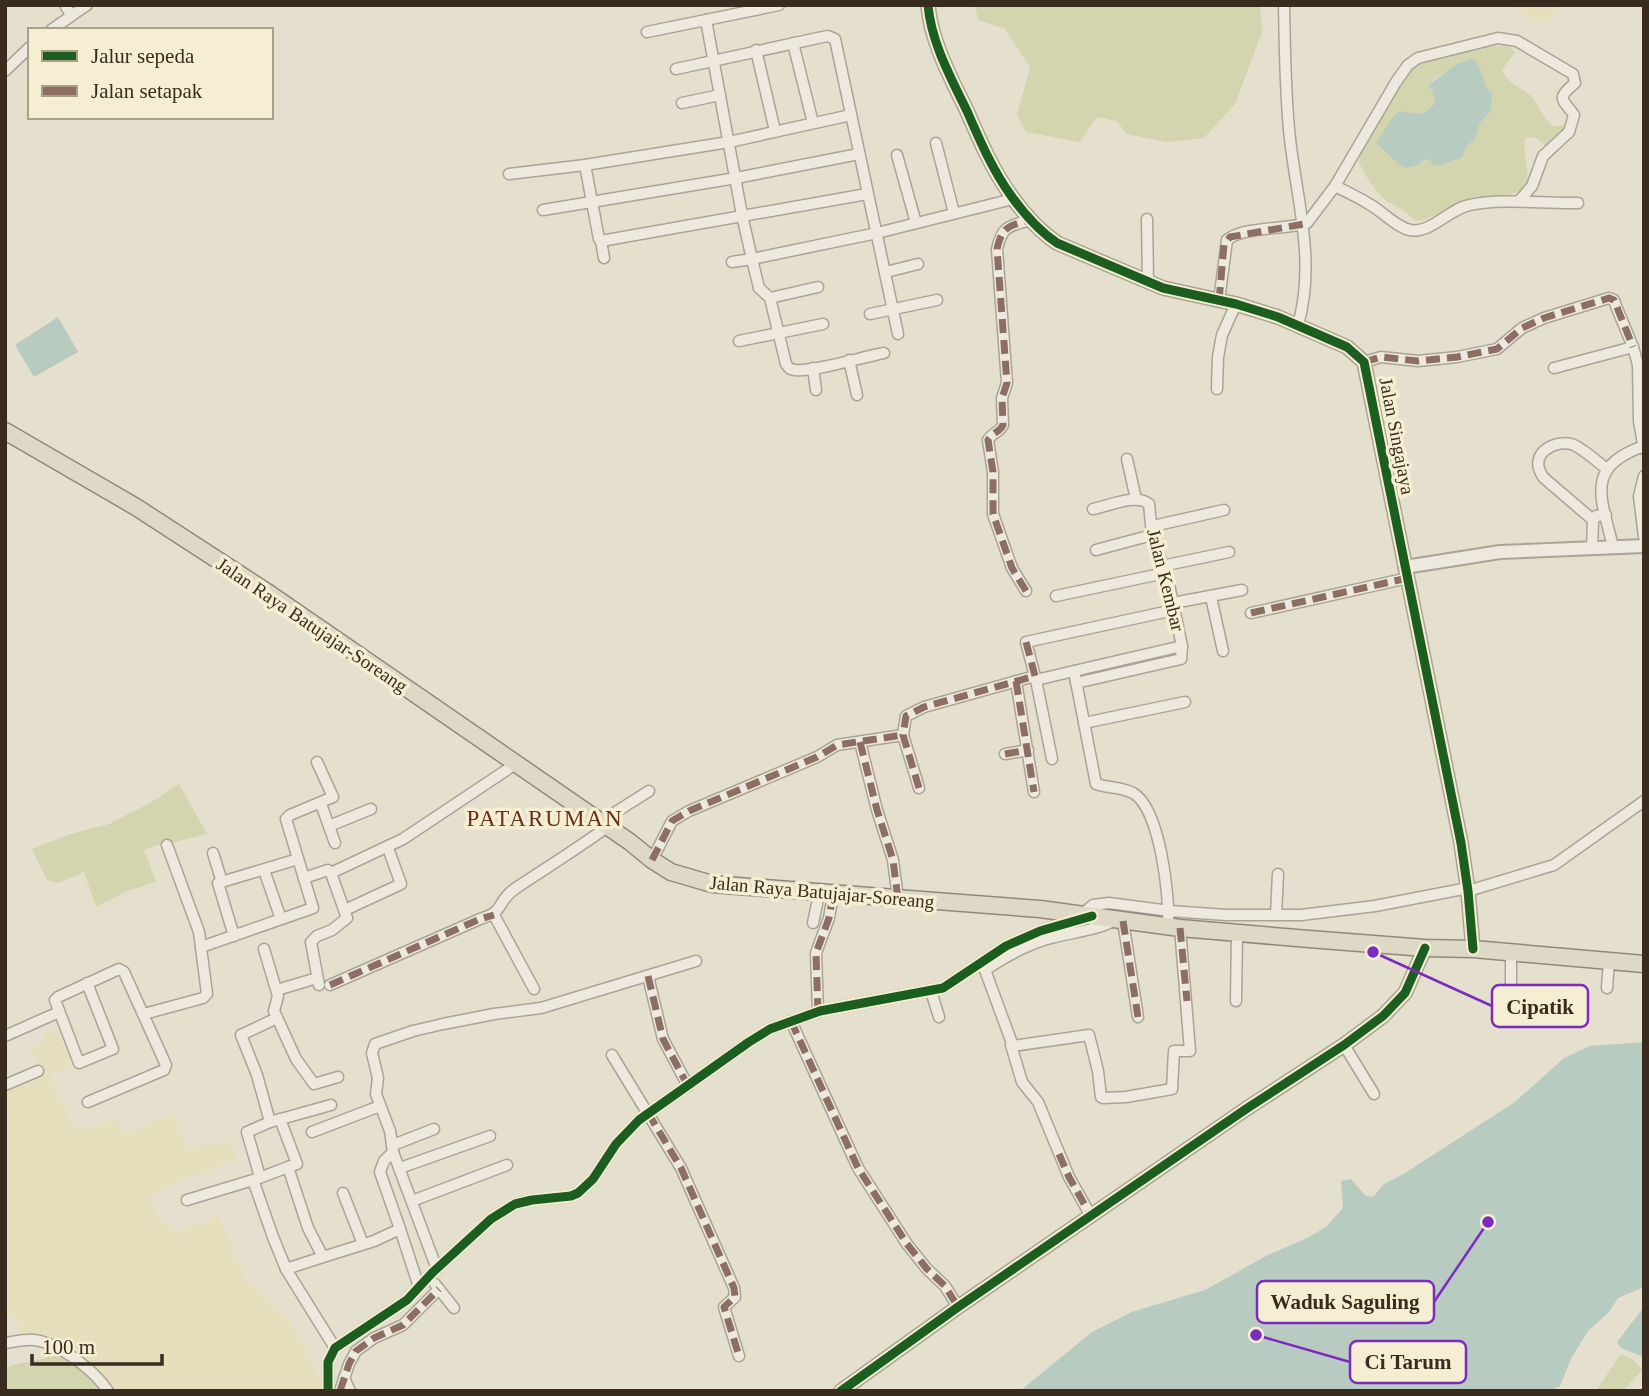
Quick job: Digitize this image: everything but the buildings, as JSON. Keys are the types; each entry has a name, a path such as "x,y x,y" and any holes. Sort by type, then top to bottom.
{"highway":[{"name":"Jalan Raya Batujajar-Soreang","path":"5,431 136,507 347,646 514,765 604,824 652,860 681,876 712,884 1002,906 1117,920 1171,920 1237,933 1644,964"}],"street":[{"path":"65,5 71,15"},
{"path":"54,28 87,5"},
{"path":"647,32 779,5"},
{"name":"Jalan Singajaya","path":"928,5 946,67 993,167 1030,220 1057,243 1163,288 1236,304 1298,325 1347,347 1364,362 1455,813 1468,890 1473,949"},
{"path":"1284,5 1284,69 1290,141 1304,224 1305,281 1298,325"},
{"path":"706,20 752,259 759,288 770,298 786,364 793,370 813,368 884,353"},
{"path":"676,69 828,36 835,39 898,334"},
{"path":"1219,301 1224,245 1230,237 1304,224 1335,186 1408,65 1418,58 1498,38 1517,41 1573,74 1575,79 1562,96 1563,102 1574,115 1569,132 1543,156 1532,186 1519,201"},
{"path":"793,43 813,123"},
{"path":"5,71 28,49"},
{"path":"757,50 775,131"},
{"path":"682,103 720,95"},
{"path":"509,174 729,142 851,115"},
{"path":"936,143 954,213"},
{"path":"543,210 736,178 859,154"},
{"path":"897,155 916,223"},
{"path":"585,165 604,258"},
{"path":"1335,186 1371,204 1409,230 1418,230 1433,224 1468,205 1519,201 1543,204 1578,203"},
{"path":"601,241 867,194"},
{"path":"732,262 877,233 1013,199"},
{"path":"1147,219 1148,282"},
{"path":"1026,591 1012,568 993,514 993,472 988,440 1003,425 1002,398 1007,383 997,249 1000,236 1007,227 1030,220"},
{"path":"886,272 918,264"},
{"path":"770,298 818,287"},
{"path":"1364,362 1381,357 1418,360 1457,357 1497,349 1522,328 1545,318 1609,298 1614,300 1638,365 1639,421 1644,447 1627,452 1606,469 1602,477 1600,493 1613,547"},
{"path":"870,314 937,300"},
{"path":"1217,389 1222,335 1236,304"},
{"path":"739,341 823,324"},
{"path":"1554,368 1633,347"},
{"path":"849,360 857,395"},
{"path":"813,368 816,390"},
{"path":"1593,520 1544,478 1539,471 1538,457 1542,451 1572,443 1606,469"},
{"path":"1093,509 1136,499 1127,459"},
{"path":"1644,476 1639,496 1644,537"},
{"name":"Jalan Kembar","path":"903,735 906,716 914,711 1016,681 1074,671 1182,646 1153,531 1149,504 1144,499 1136,499"},
{"path":"1096,551 1224,510"},
{"path":"1592,548 1593,520 1596,516 1605,515"},
{"path":"1251,613 1406,572 1487,554 1644,546"},
{"path":"1056,596 1229,552"},
{"path":"1052,759 1026,642 1242,590"},
{"path":"1211,597 1223,651"},
{"path":"1076,683 1181,659 1182,646"},
{"path":"1012,1045 1037,1044 1089,1035 1103,1098 1172,1090 1174,1051 1190,1051 1156,830 1136,794 1096,784 1074,671"},
{"path":"1016,681 1034,792"},
{"path":"1084,723 1185,702"},
{"path":"652,860 672,821 689,811 817,757 837,745 903,735 919,788"},
{"path":"860,743 893,860 898,899"},
{"path":"1005,754 1028,750"},
{"path":"201,947 313,908 286,819 333,797 317,762"},
{"path":"331,873 388,848 514,765"},
{"path":"276,990 322,983 494,915 502,900 514,889 568,856 604,824 649,791"},
{"path":"983,966 1024,937 1089,915 1093,905 1101,903 1171,920 1226,915 1301,915 1468,890 1554,865 1644,802"},
{"path":"321,804 335,843"},
{"path":"329,826 371,809"},
{"path":"144,1014 205,997 207,994 199,932 167,845"},
{"path":"345,911 401,884 388,848"},
{"path":"213,853 222,882"},
{"path":"234,936 217,887 218,883 298,859"},
{"path":"264,870 281,919"},
{"path":"304,878 328,870 347,918 332,930 317,936 311,943 322,983"},
{"path":"1276,915 1278,874"},
{"path":"813,923 826,894"},
{"path":"818,1012 816,953 829,918 826,894"},
{"path":"494,915 534,989"},
{"path":"328,1391 328,1362 335,1348 407,1300 501,1211 532,1200 571,1196 582,1190 626,1132 648,1113 770,1029 818,1012 931,991 1032,944 1091,930 1117,920 1138,1017"},
{"path":"1236,1001 1237,933"},
{"path":"841,1391 958,1307 1383,1016 1398,1002 1412,979 1425,948"},
{"path":"264,949 279,999 274,1010 296,1059 314,1084 338,1077"},
{"path":"1511,952 1511,1006"},
{"path":"437,1269 376,1094 377,1078 372,1053 375,1044 443,1024 541,1008 696,961"},
{"path":"1607,988 1609,961"},
{"path":"983,966 1000,1007 1021,1082 1038,1102 1069,1177 1091,1216"},
{"path":"87,983 113,1049 79,1063 55,1000 87,983 119,969 122,970 144,1014 166,1065 164,1070 88,1102"},
{"path":"648,976 663,1039 688,1086"},
{"path":"931,991 939,1017"},
{"path":"5,1036 59,1012"},
{"path":"187,1200 297,1164 275,1120 241,1038 243,1033 277,1017"},
{"path":"791,1021 858,1168 907,1244 945,1286 958,1307"},
{"path":"1344,1045 1374,1094"},
{"path":"612,1055 681,1168 734,1289 735,1297 724,1307 738,1356"},
{"path":"5,1085 38,1071"},
{"path":"331,1105 275,1120 247,1132 265,1218 286,1269 335,1348"},
{"path":"312,1132 380,1106"},
{"path":"419,1287 380,1171 393,1149 434,1129"},
{"path":"400,1168 490,1136"},
{"path":"412,1201 507,1165"},
{"path":"288,1167 308,1228 323,1257"},
{"path":"342,1193 363,1244"},
{"path":"286,1269 400,1229"},
{"path":"429,1277 454,1308"},
{"path":"340,1391 356,1350 374,1338 403,1325 439,1289"},
{"path":"393,1310 403,1325"},
{"path":"5,1343 30,1339 45,1342 82,1363 108,1391"},
{"path":"344,1378 350,1391"}],"shaded area":[{"path":"1511,5 1562,5 1545,25"},
{"path":"1474,59 1490,93 1492,88 1491,111 1480,123 1475,139 1466,147 1462,158 1445,165 1434,166 1426,159 1417,165 1405,168 1401,166 1376,143 1394,115 1401,111 1427,111 1435,103 1428,85 1458,63"},
{"path":"58,317 78,352 34,377 15,345"},
{"path":"56,1030 71,1067 50,1074 73,1128 94,1126 116,1119 124,1133 173,1115 182,1132 186,1148 230,1140 237,1159 177,1183 151,1197 158,1218 165,1219 177,1233 219,1215 247,1284 256,1283 270,1305 291,1322 305,1345 324,1391 119,1391 114,1384 101,1388 65,1359 52,1355 51,1340 23,1337 14,1315 5,1316 5,1091 43,1076 30,1047 43,1043 44,1034"},
{"path":"1644,1042 1644,1287 1618,1298 1609,1312 1588,1331 1572,1357 1560,1386 1549,1391 1020,1391 1092,1332 1132,1312 1205,1290 1326,1227 1343,1208 1341,1181 1351,1179 1366,1196 1373,1197 1384,1184 1515,1102 1564,1058 1590,1046"},
{"path":"1644,1307 1644,1357 1621,1348 1617,1342"}],"green space":[{"path":"975,5 1260,5 1262,32 1235,104 1204,138 1167,142 1126,134 1117,121 1097,117 1080,142 1026,132 1017,115 1030,67 1005,29 978,20"},
{"path":"1490,46 1510,47 1515,52 1502,70 1513,84 1530,95 1554,127 1562,125 1566,131 1550,146 1534,137 1524,141 1528,179 1522,190 1470,200 1415,221 1387,201 1368,179 1359,163 1368,139 1407,76 1426,58","holes":["1477,62 1491,111 1480,123 1475,139 1466,147 1462,158 1447,162 1426,159 1417,165 1398,164 1391,154 1401,111 1426,111 1435,103 1428,85 1433,80 1445,72"]},
{"path":"179,784 207,834 144,850 156,882 127,891 96,907 84,872 58,883 47,880 32,849 71,834 109,824 150,803"},
{"path":"52,1355 80,1368 102,1391 5,1391 5,1368"},
{"path":"1620,1355 1632,1360 1642,1370 1623,1391 1596,1391"}],"marked path":[{"path":"1026,591 1012,568 993,514 993,472 988,440 1003,425 1002,398 1007,383 997,249 1004,231 1030,220"},
{"path":"1219,301 1224,245 1230,237 1304,224"},
{"path":"1364,362 1381,357 1418,361 1497,349 1522,328 1544,318 1609,298 1614,300 1633,347"},
{"path":"1251,613 1408,578"},
{"path":"919,788 903,735 906,716 924,707 1035,676 1026,642"},
{"path":"1016,681 1034,792"},
{"path":"652,860 672,821 689,811 817,757 837,745 903,735"},
{"path":"860,742 893,860 898,899"},
{"path":"1005,754 1028,750"},
{"path":"818,1012 816,953 829,918 833,895"},
{"path":"330,985 494,915"},
{"path":"1123,921 1138,1017"},
{"path":"1180,928 1187,1001"},
{"path":"648,976 663,1039 688,1086"},
{"path":"791,1021 858,1168 907,1244 945,1286 958,1307"},
{"path":"648,1113 681,1168 734,1288 735,1297 724,1307 739,1356"},
{"path":"1059,1154 1091,1216"},
{"path":"340,1391 356,1351 374,1338 403,1325 439,1289"}],"cycle path":[{"path":"928,5 933,33 943,60 987,155 1012,197 1044,233 1057,243 1163,288 1236,304 1278,317 1347,347 1364,362 1461,843 1473,949"},
{"path":"328,1391 328,1362 335,1348 407,1300 433,1272 491,1219 515,1204 578,1193 593,1179 616,1144 639,1120 749,1042 770,1029 820,1011 943,988 1006,946 1040,931 1092,916"},
{"path":"841,1391 958,1307 1383,1016 1405,993 1425,948"}],"place":[{"name":"Cipatik","path":"1373,952"},
{"name":"Waduk Saguling","path":"1488,1222"},
{"name":"Ci Tarum","path":"1256,1335"}],"district":[{"name":"PATARUMAN","path":"545,818"}]}
